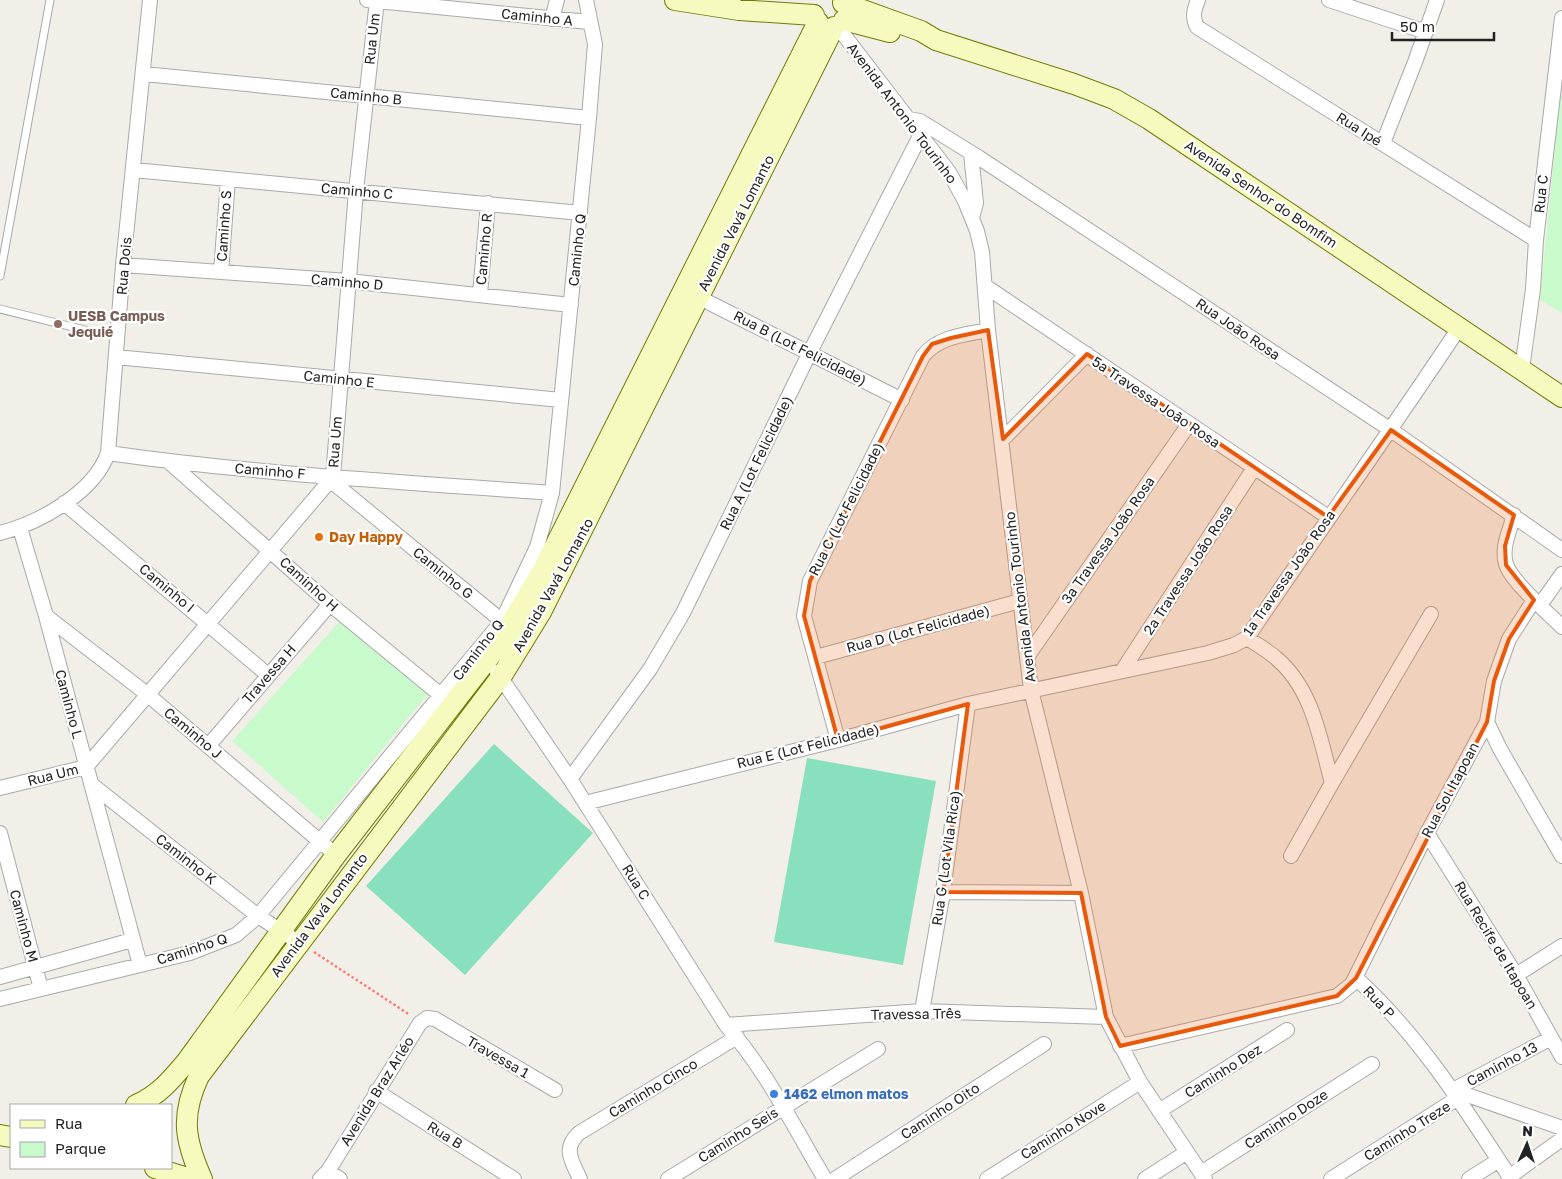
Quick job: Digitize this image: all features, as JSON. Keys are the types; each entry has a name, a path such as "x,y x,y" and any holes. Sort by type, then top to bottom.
{"street":[{"name":"Rua Dois","path":"0,533 20,528 64,503 96,477 108,453 123,265 144,74 150,0"},
{"name":"Caminho A","path":"373,0 589,22"},
{"name":"Rua Um","path":"0,788 86,767 331,479 373,0"},
{"path":"552,19 557,0"},
{"name":"Caminho Q","path":"0,999 190,953 236,935 258,916 318,841 447,700 506,624 537,547 552,493 589,118 594,44 586,0"},
{"name":"Avenida Senhor do Bomfim","path":"675,0 739,10 829,11 915,38 936,40 1114,100 1149,119 1562,397"},
{"path":"1329,0 1426,32"},
{"path":"1383,143 1437,0"},
{"name":"Rua Ipé","path":"1195,5 1196,26 1536,240"},
{"name":"Avenida Antonio Tourinho","path":"829,11 907,119 921,134 949,172 972,218 982,252 988,330 1003,439 1031,690 1081,893 1106,1017 1140,1082 1203,1176"},
{"name":"Avenida Vavá Lomanto","path":"138,1104 155,1095 177,1074 501,677 541,612 698,297 829,11"},
{"name":"Avenida Vavá Lomanto","path":"202,1179 186,1136 186,1119 192,1091 213,1055 290,937 336,855 447,700 488,658 506,624 543,570 829,11"},
{"name":"Rua C","path":"1522,369 1533,289 1536,240 1562,18"},
{"name":"Caminho B","path":"144,74 589,118"},
{"name":"Rua João Rosa","path":"907,119 920,121 971,153 1392,430 1562,550"},
{"name":"Rua A (Lot Felicidade)","path":"570,779 650,669 683,613 810,352 921,134"},
{"path":"971,153 976,203 972,218"},
{"name":"Caminho C","path":"134,170 580,213"},
{"name":"Caminho S","path":"221,272 228,180"},
{"name":"Caminho R","path":"480,294 488,203"},
{"name":"Caminho D","path":"123,265 348,281 571,305"},
{"name":"5ª Travessa João Rosa","path":"985,286 1328,517"},
{"name":"Rua B (Lot Felicidade)","path":"698,297 902,400"},
{"name":"1ª Travessa João Rosa","path":"1031,690 1208,653 1234,645 1247,638 1328,517 1392,430 1459,328"},
{"name":"Rua C (Lot Felicidade)","path":"838,740 804,616 810,581 923,356 932,344 988,330"},
{"path":"1003,439 1087,354"},
{"name":"Caminho E","path":"116,357 561,400"},
{"name":"3ª Travessa João Rosa","path":"1027,657 1189,424"},
{"name":"Caminho F","path":"108,453 169,462 331,479 552,493"},
{"name":"Caminho H","path":"169,462 330,604 447,700"},
{"name":"2ª Travessa João Rosa","path":"1122,671 1254,468"},
{"name":"Caminho G","path":"331,479 506,624"},
{"name":"Caminho I","path":"64,503 209,623 268,676"},
{"path":"1514,515 1505,546 1506,565 1537,602 1562,627"},
{"name":"Caminho L","path":"20,528 46,616 140,965"},
{"name":"Rua Sol Itapoan","path":"1356,978 1427,834 1487,722 1494,681 1509,639 1537,602 1562,574"},
{"name":"Rua D (Lot Felicidade)","path":"816,656 1020,601"},
{"name":"Travessa H","path":"209,745 330,604"},
{"path":"1292,856 1332,783 1431,614"},
{"name":"Caminho J","path":"46,616 147,694 209,745 336,855"},
{"path":"1247,638 1276,658 1300,686 1311,706 1332,783"},
{"name":"Rua C","path":"488,658 585,802 726,1025 737,1037 783,1106 825,1179"},
{"name":"Rua E (Lot Felicidade)","path":"585,802 838,740 968,704 1031,690"},
{"name":"Rua G (Lot Vila Rica)","path":"922,1011 943,892 968,704"},
{"path":"1487,722 1500,749 1562,856"},
{"name":"Caminho K","path":"90,784 258,916 290,937"},
{"name":"Caminho M","path":"0,833 41,989"},
{"name":"Rua Recife de Itapoan","path":"1427,834 1516,975 1562,1057"},
{"path":"943,892 1081,893"},
{"path":"0,977 132,940"},
{"path":"1516,975 1562,946"},
{"name":"Rua P","path":"1120,1046 1337,996 1356,978 1375,996 1456,1094 1510,1178"},
{"name":"Travessa Três","path":"726,1025 922,1011 1106,1017"},
{"name":"Avenida Braz Arléo","path":"324,1175 420,1023 431,1018 441,1024"},
{"name":"Travessa 1","path":"441,1024 555,1090"},
{"name":"Caminho Dez","path":"1159,1111 1287,1030"},
{"name":"Caminho Cinco","path":"580,1179 569,1149 571,1141 737,1037"},
{"name":"Caminho 13","path":"1456,1094 1552,1038"},
{"name":"Caminho Oito","path":"835,1179 1044,1044"},
{"name":"Caminho Seis","path":"668,1179 783,1106 878,1049"},
{"name":"Caminho Doze","path":"1203,1176 1372,1064"},
{"name":"Caminho Nove","path":"987,1179 1140,1082"},
{"name":"Rua B","path":"376,1091 514,1179"},
{"path":"1456,1094 1562,1128"},
{"name":"Caminho Treze","path":"1331,1179 1456,1094"},
{"path":"1510,1178 1562,1139"},
{"path":"1145,1179 1187,1152"},
{"path":"1469,1179 1499,1160"},
{"path":"158,1169 191,1179"},
{"path":"324,1175 340,1179"}],"lane":[{"path":"0,276 50,0"},
{"path":"0,309 85,330"}],"path":[{"path":"290,937 420,1023"}],"highlighted area":[{"path":"988,330 1003,439 1087,354 1328,517 1391,430 1514,515 1505,546 1506,565 1534,600 1509,639 1494,681 1487,722 1356,978 1337,996 1120,1046 1106,1017 1081,893 943,892 968,704 838,740 804,616 810,581 923,356 932,344"}],"green space":[{"path":"1562,95 1562,313 1540,300 1560,96"},
{"path":"342,619 430,691 323,822 232,741"},
{"path":"494,744 593,833 465,975 366,886"},
{"path":"807,758 936,781 903,965 774,942"}],"place":[{"name":"UESB Campus Jequié","path":"58,324"},
{"name":"Day Happy","path":"319,537"},
{"name":"1462 elmon matos","path":"774,1094"}]}
